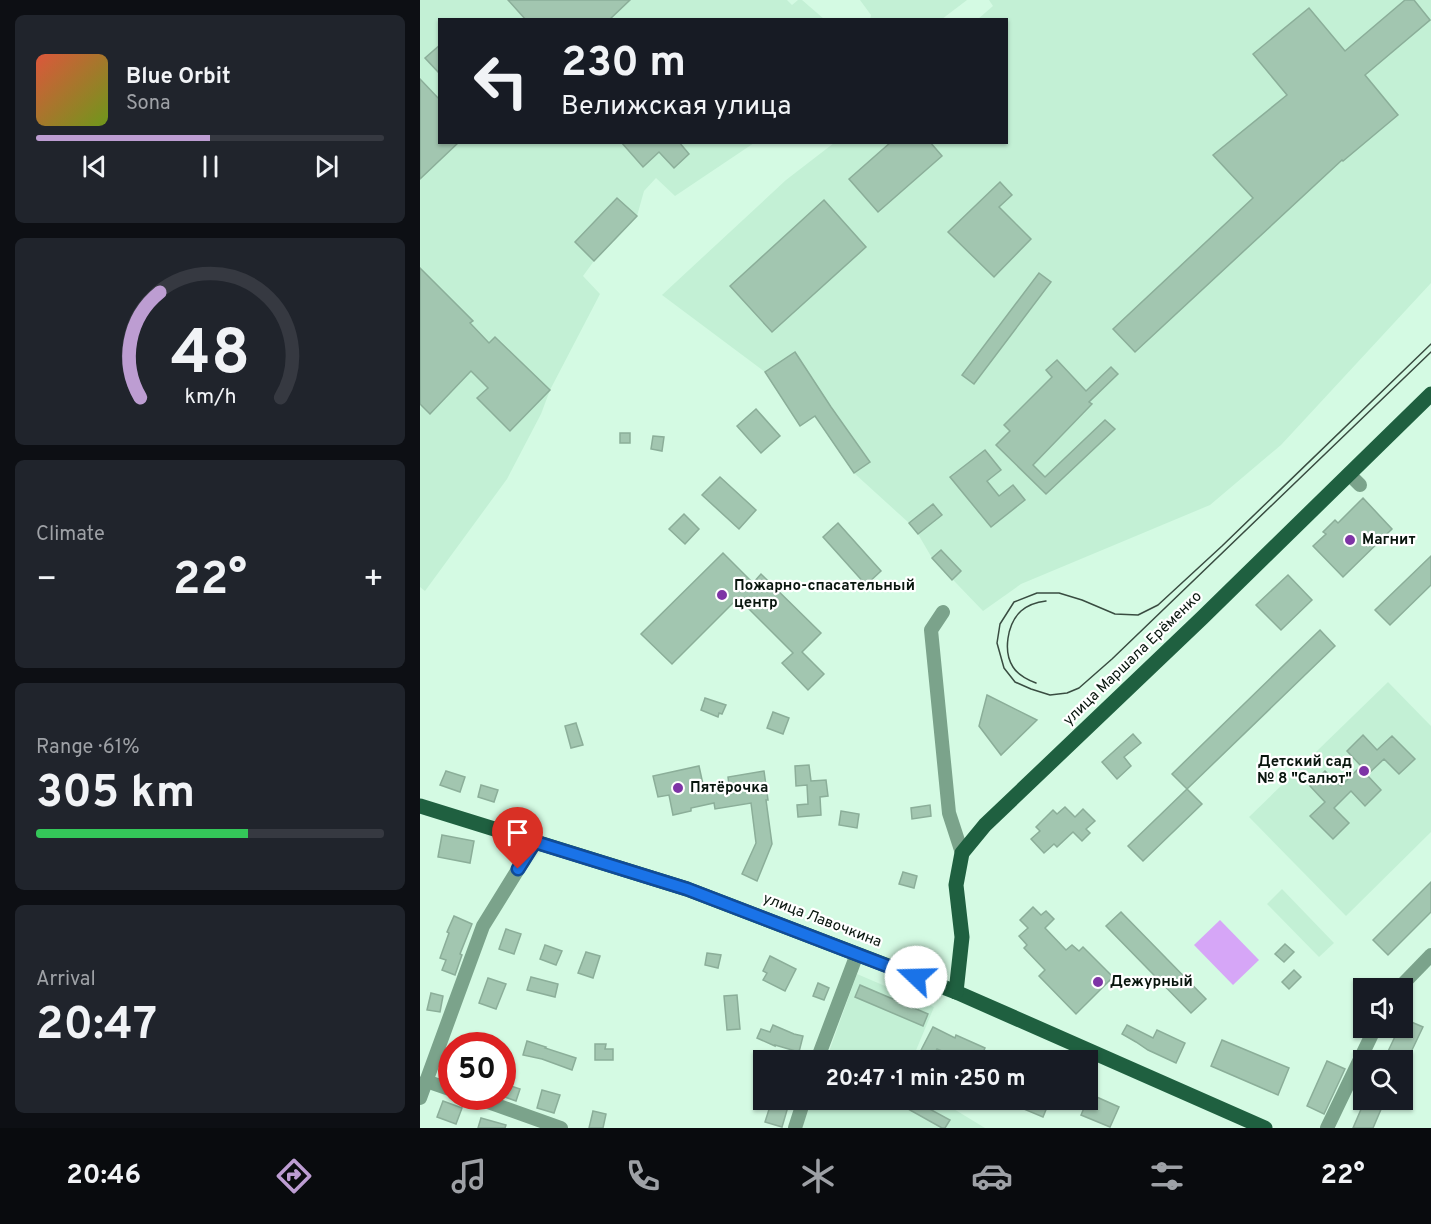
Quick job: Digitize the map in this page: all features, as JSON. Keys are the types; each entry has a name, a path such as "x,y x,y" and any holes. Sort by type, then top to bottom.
{"main road":[{"name":"улица Маршала Ерёменко","path":"956,992 962,937 956,885 962,853 985,825 1431,394"},
{"name":"улица Лавочкина","path":"420,806 687,889 956,992 1265,1128"}],"street":[{"path":"1349,474 1360,485"},
{"path":"943,612 931,630 949,813 962,853"},
{"path":"420,1098 483,926 535,842"},
{"path":"821,1050 857,954"},
{"path":"1409,978 1431,955"},
{"path":"1327,1128 1370,1038"},
{"path":"426,1081 438,1085"},
{"path":"510,1110 561,1128"},
{"path":"795,1128 801,1110"}],"shaded area":[{"path":"420,0 787,0 792,5 802,0 823,18 438,18 438,144 753,144 675,196 656,178 644,191 637,216 594,261 583,276 600,294 507,479 425,591 420,587"},
{"path":"860,0 967,0 943,18 870,18 871,15"},
{"path":"989,0 1431,0 1431,283 1281,445 1210,505 1021,584 983,611 932,558 909,523 854,473 817,419 813,417 800,426 765,372 662,295 786,180 833,144 1008,144 1008,18 979,18 993,6"},
{"name":"Детский сад № 8 \"Салют\"","path":"1388,682 1431,726 1431,832 1346,916 1249,817"},
{"path":"1282,889 1334,943 1319,957 1267,904"},
{"path":"1220,920 1259,960 1233,985 1194,945"},
{"path":"857,974 934,1007 916,1050 830,1050"},
{"path":"808,1110 955,1110 985,1128 802,1128"}],"building":[{"path":"508,0 630,0 611,18 524,18"},
{"path":"1405,0 1414,0 1430,20 1365,75 1398,115 1342,160 1135,352 1113,329 1253,198 1213,155 1287,95 1253,54 1309,8 1345,51"},
{"path":"438,47 438,72 425,58"},
{"path":"420,79 438,98 438,144 457,144 420,179"},
{"path":"623,144 681,144 689,154 674,168 659,152 643,167"},
{"path":"889,144 932,144 942,156 878,212 849,179"},
{"path":"1000,182 1012,195 999,207 1031,239 994,277 948,232"},
{"path":"617,198 637,216 594,261 575,242"},
{"path":"824,200 866,247 772,332 730,286"},
{"path":"420,268 473,321 470,323 489,343 495,337 550,390 510,431 477,398 488,388 471,371 430,414 420,404"},
{"path":"1039,273 1051,282 974,384 962,375"},
{"path":"795,352 870,462 854,473 815,416 800,426 765,372"},
{"path":"1057,360 1086,391 1111,367 1118,374 1089,402 1092,404 1033,465 1045,477 1105,420 1115,429 1046,494 996,445 1010,431 1004,425 1052,377 1046,370"},
{"path":"756,409 780,436 761,453 737,426"},
{"path":"620,433 630,433 630,443 620,443"},
{"path":"653,436 664,437 662,451 651,449"},
{"path":"985,450 1001,470 987,481 999,496 1013,485 1025,500 991,527 950,477"},
{"path":"720,477 756,510 739,529 702,495"},
{"name":"Магнит","path":"1363,498 1392,529 1343,577 1313,546 1326,534 1323,532 1335,520 1338,523"},
{"path":"933,504 942,515 918,534 909,523"},
{"path":"684,514 699,529 685,544 669,529"},
{"path":"838,523 881,571 866,585 823,537"},
{"path":"941,550 961,571 952,580 932,558"},
{"path":"723,553 753,583 761,574 821,633 802,652 824,674 808,690 782,663 793,653 738,598 672,664 641,634"},
{"path":"1431,556 1431,585 1390,625 1375,610"},
{"path":"1288,575 1312,600 1281,630 1256,605"},
{"path":"1320,630 1335,646 1187,789 1172,774"},
{"path":"987,695 1037,720 1001,755 979,726"},
{"path":"705,698 726,705 722,714 719,713 718,717 701,710"},
{"path":"773,712 789,718 783,734 767,728"},
{"path":"576,723 583,745 571,748 565,726"},
{"path":"1133,734 1141,743 1124,757 1131,766 1117,779 1102,762"},
{"path":"1363,735 1377,750 1392,736 1415,759 1399,774 1384,759 1367,775 1381,790 1365,806 1351,791 1334,808 1349,823 1333,839 1310,816 1325,802 1310,786 1325,771 1341,786 1361,766 1347,751"},
{"path":"809,765 811,781 826,780 828,796 820,797 821,815 798,817 797,805 808,804 807,785 796,786 795,766"},
{"path":"699,766 704,789 729,785 728,777 764,771 772,844 757,881 742,874 756,843 751,803 715,809 714,803 673,815 669,795 658,797 653,776"},
{"path":"446,771 465,777 460,792 440,785"},
{"path":"481,785 498,790 494,802 478,797"},
{"path":"1187,789 1202,804 1143,861 1128,846"},
{"path":"930,805 931,816 912,819 911,808"},
{"path":"1065,807 1075,817 1083,809 1095,821 1086,829 1090,833 1082,841 1073,832 1057,847 1054,844 1044,853 1031,839 1040,831 1036,827 1053,810 1057,814"},
{"path":"841,811 859,814 857,828 839,825"},
{"path":"442,835 474,841 470,863 438,857"},
{"path":"903,872 917,876 914,888 899,884"},
{"path":"1431,882 1431,912 1388,955 1373,940"},
{"path":"1033,907 1041,915 1046,911 1054,919 1045,928 1066,950 1072,945 1079,951 1083,947 1113,977 1076,1014 1039,976 1045,970 1024,948 1027,945 1019,936 1028,928 1020,920"},
{"path":"1121,912 1206,999 1191,1013 1106,926"},
{"path":"454,916 472,924 460,954 462,955 455,975 442,970 446,960 440,958"},
{"path":"506,929 521,934 514,954 499,949"},
{"path":"1285,944 1294,952 1284,962 1275,954"},
{"path":"545,945 562,951 556,965 540,959"},
{"path":"586,952 600,956 593,978 578,973"},
{"path":"707,953 721,955 718,968 705,965"},
{"path":"770,956 796,969 785,991 763,980 767,973 763,971"},
{"path":"1294,970 1301,977 1289,989 1282,982"},
{"path":"531,977 558,984 555,997 527,990"},
{"path":"488,978 506,984 496,1009 479,1003"},
{"path":"818,983 829,988 824,1000 813,996"},
{"path":"860,985 928,1014 923,1026 855,997"},
{"path":"431,993 443,996 440,1012 427,1010"},
{"path":"737,995 740,1029 727,1030 724,996"},
{"path":"1413,1023 1423,1027 1412,1050 1389,1050 1394,1038 1413,1038"},
{"path":"773,1025 803,1036 800,1050 775,1046 757,1038 761,1029 770,1032"},
{"path":"1127,1025 1153,1038 1157,1030 1185,1043 1176,1063 1122,1034"},
{"path":"933,1027 955,1038 956,1035 985,1048 984,1050 921,1050"},
{"path":"1222,1040 1289,1068 1278,1095 1211,1066"},
{"path":"527,1041 576,1058 572,1070 523,1055"},
{"path":"595,1044 606,1044 605,1049 613,1049 613,1060 595,1060"},
{"path":"1327,1061 1345,1069 1324,1114 1307,1106"},
{"path":"516,1088 520,1089 516,1101"},
{"path":"542,1090 560,1095 554,1113 537,1108"},
{"path":"1098,1098 1119,1107 1110,1127 1081,1115 1083,1110 1098,1110"},
{"path":"440,1110 461,1110 456,1124 437,1117"},
{"path":"769,1110 787,1110 782,1127 765,1122"},
{"path":"910,1110 932,1110 950,1120 945,1128"},
{"path":"1026,1110 1046,1110 1043,1117"},
{"path":"1361,1110 1381,1110 1373,1128 1353,1128"},
{"path":"593,1111 606,1114 603,1128 589,1128"},
{"path":"481,1118 506,1125 505,1128 478,1128"}],"tram line":[{"path":"1431,344 1158,605 1138,615 1115,614 1059,593 1037,593 1014,602 1000,624 997,643 1004,668 1015,682 1050,695 1067,693 1079,688 1112,659 1431,352"},
{"path":"1036,683 1020,675 1013,667 1007,646 1012,623 1021,611 1033,604 1046,601"}],"place":[{"name":"Магнит","path":"1350,540"},
{"name":"Пожарно-спасательный центр","path":"722,595"},
{"name":"Детский сад № 8 \"Салют\"","path":"1364,771"},
{"name":"Пятёрочка","path":"678,788"},
{"name":"Дежурный","path":"1098,982"}],"route":[{"path":"518,869 535,842 687,889 916,977"}]}
